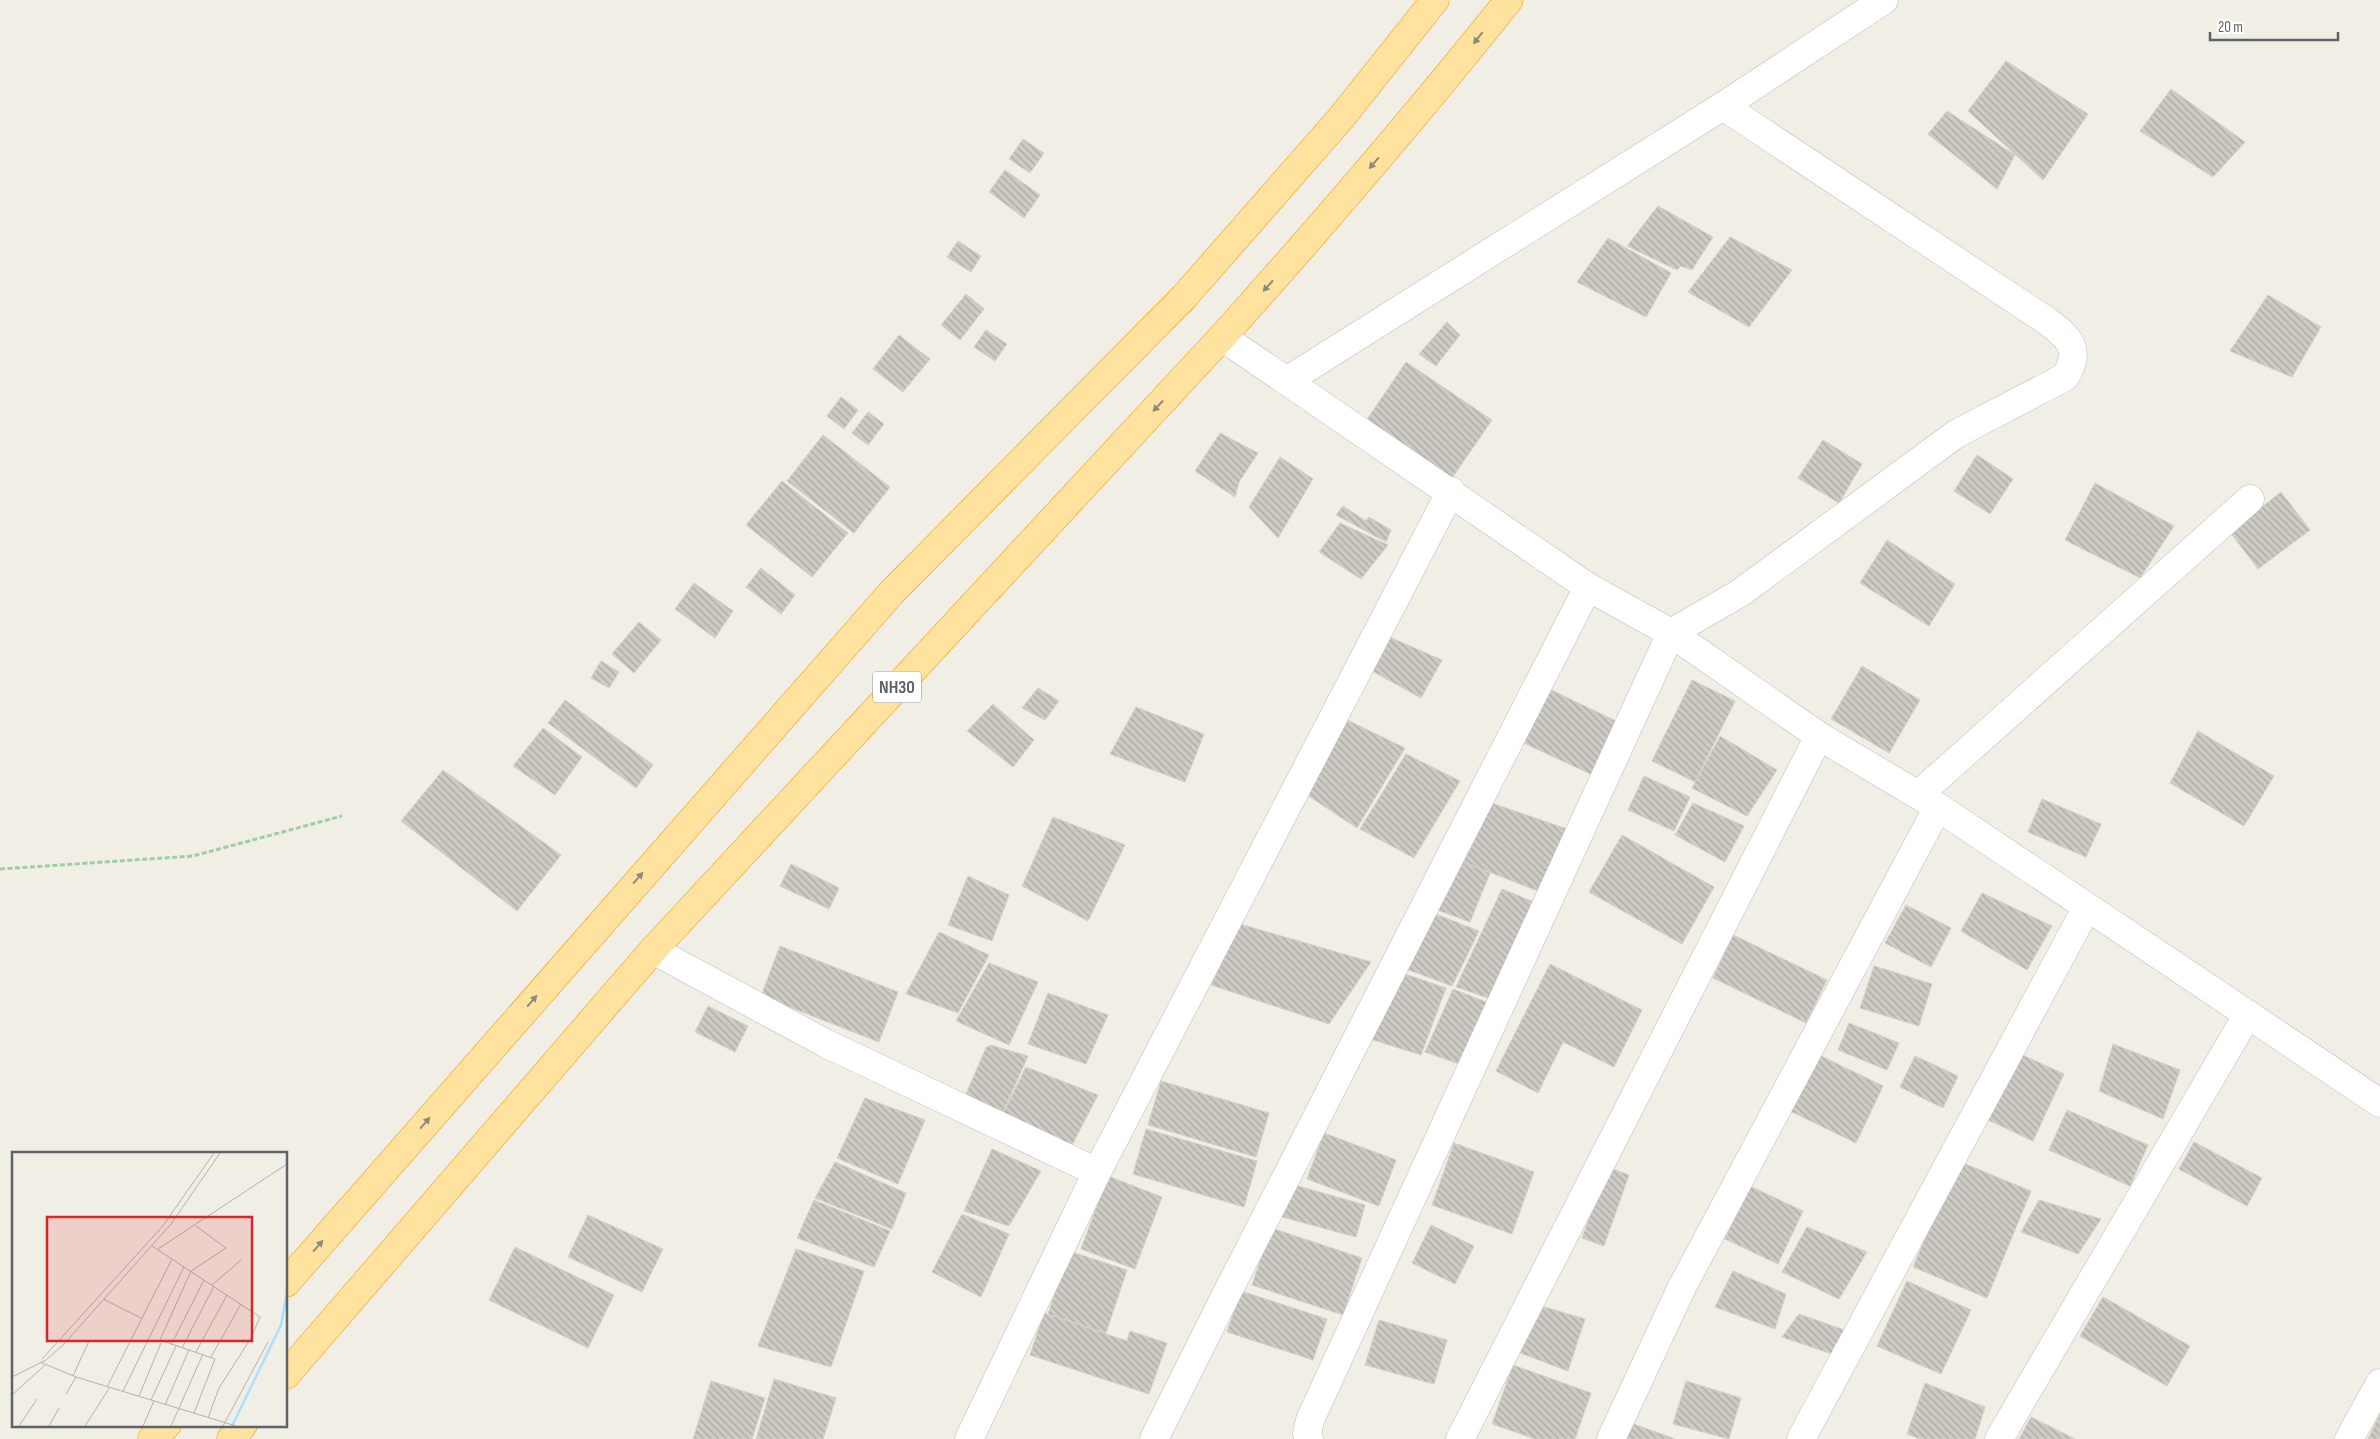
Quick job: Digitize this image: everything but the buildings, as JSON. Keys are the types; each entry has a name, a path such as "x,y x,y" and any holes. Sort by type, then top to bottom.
{"highway":[{"path":"288,1281 892,592 1184,297 1341,118 1436,0"},
{"name":"NH30","path":"288,1373 653,950 1222,337 1436,91 1508,0"},
{"path":"152,1439 166,1426"},
{"path":"231,1439 242,1426"}],"street":[{"path":"1288,380 1723,106 1884,0"},
{"path":"1309,1439 1307,1434 1310,1420 1671,633 1740,593 1956,434 2065,377 2073,364 2073,348 2064,334 2053,325 1723,106"},
{"path":"1222,337 1451,491 1588,587 1671,633 1819,736 1928,801 2380,1103"},
{"path":"969,1439 1097,1172 1451,491"},
{"path":"1611,1439 1682,1287 1928,801 2250,500"},
{"path":"1154,1439 1226,1293 1588,587"},
{"path":"1460,1439 1819,736"},
{"path":"1801,1439 2087,907"},
{"path":"653,950 825,1043 1097,1172"},
{"path":"1999,1439 2248,1014"},
{"path":"2349,1439 2380,1383"}],"path":[{"path":"0,870 193,856 342,816"}]}
